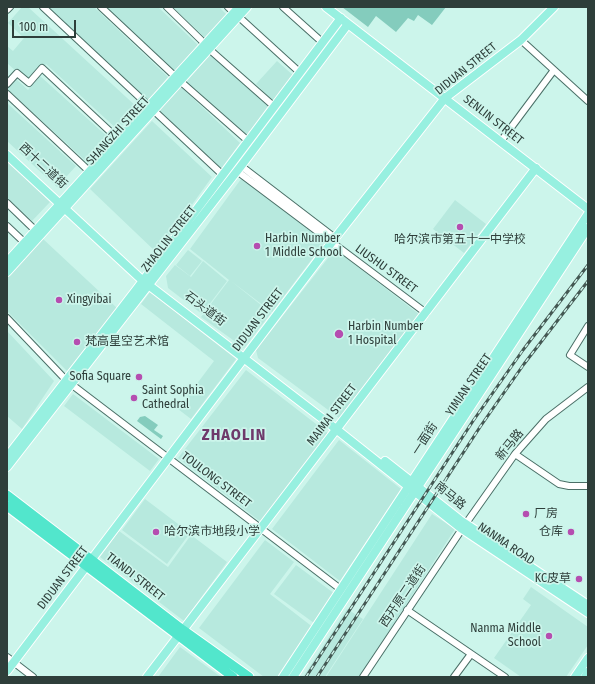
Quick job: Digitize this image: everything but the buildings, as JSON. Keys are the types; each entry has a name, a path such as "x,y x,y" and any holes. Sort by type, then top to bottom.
{"highway":[{"name":"TIANDI STREET","path":"7,495 181,633 233,677"},
{"name":"TIANDI STREET","path":"7,506 90,562"},
{"name":"TIANDI STREET","path":"181,633 248,677"}],"main road":[{"name":"SHANGZHI STREET","path":"7,272 64,205 207,47 235,11 247,7"},
{"name":"SENLIN STREET","path":"326,7 502,141 588,209"},
{"name":"DIDUAN STREET","path":"7,671 10,660 90,562 334,240 445,98 521,40 554,7"},
{"name":"ZHAOLIN STREET","path":"147,281 222,174 340,18"},
{"name":"ZHAOLIN STREET","path":"7,456 239,169 348,24"},
{"name":"SHANGZHI STREET","path":"7,262 36,231 64,205 89,171 118,139 151,108"},
{"name":"西十二道街","path":"7,149 64,205"},
{"name":"西十二道街","path":"7,155 64,205"},
{"name":"MAIMAI STREET","path":"147,677 536,168"},
{"path":"64,205 147,281 413,486"},
{"name":"一面街","path":"413,486 588,214"},
{"name":"YIMIAN STREET","path":"293,677 344,592 413,486 588,228"},
{"name":"ZHAOLIN STREET","path":"7,467 68,382"},
{"name":"NANMA ROAD","path":"413,486 464,526 588,613"},
{"name":"南马路","path":"464,526 588,605"},
{"path":"283,677 344,592"},
{"path":"575,677 588,658"},
{"path":"585,677 588,672"}],"street":[{"path":"7,10 10,7"},
{"path":"43,7 229,181"},
{"path":"101,7 178,79 255,147"},
{"path":"167,7 207,47 281,113"},
{"path":"283,7 322,42"},
{"path":"235,11 307,79"},
{"path":"521,40 588,101"},
{"path":"7,84 17,73 28,83 42,68 118,139"},
{"path":"502,141 554,70"},
{"path":"7,94 89,171"},
{"name":"LIUSHU STREET","path":"239,169 334,240 426,312"},
{"path":"7,203 36,231"},
{"path":"7,226 25,243"},
{"name":"TOULONG STREET","path":"7,318 68,382 262,528 344,592"},
{"path":"588,326 570,355 588,367"},
{"path":"573,357 588,334"},
{"name":"新马路","path":"464,526 515,454 546,419 588,387"},
{"path":"515,454 559,484 569,486 588,486"},
{"name":"西开原二道街","path":"366,676 407,610 464,526"},
{"path":"407,610 505,677"},
{"path":"454,677 471,654"},
{"path":"10,660 33,677"}],"shaded area":[{"path":"22,7 28,7 138,108 118,130 46,64 29,83 7,63 7,46 13,51 24,38 8,23"},
{"path":"46,7 94,7 168,77 147,101"},
{"path":"105,7 158,7 198,45 175,71"},
{"path":"173,7 219,7 227,15 205,38"},
{"path":"212,53 268,106 247,135 186,82"},
{"path":"277,61 294,76 273,101 256,84"},
{"path":"40,76 110,139 88,163 7,89 15,78 28,90"},
{"path":"180,86 240,143 221,169 159,110"},
{"path":"7,103 76,166 57,187 7,141"},
{"path":"152,121 212,177 157,253 90,189"},
{"path":"7,161 50,202 32,221 7,198"},
{"name":"Harbin Number 1 Middle School","path":"241,179 244,179 322,238 324,243 272,312 231,281 271,313 244,348 201,317 229,280 190,249"},
{"name":"哈尔滨市第五十一中学校","path":"455,200 486,224 464,253 433,229"},
{"name":"Xingyibai","path":"42,238 117,308 67,371 7,311 7,278"},
{"path":"188,250 202,261 190,276 176,265"},
{"name":"Harbin Number 1 Hospital","path":"337,251 420,315 344,417 339,418 258,358 256,350 332,253"},
{"path":"203,261 227,281 202,314 168,288 166,276 175,265 191,277"},
{"path":"150,292 236,359 191,419 178,409 214,361 141,304"},
{"path":"7,331 54,381 22,429 7,416"},
{"path":"246,370 329,434 261,522 178,458"},
{"path":"73,394 159,459 150,471 64,406"},
{"path":"339,440 401,489 340,581 272,529"},
{"name":"哈尔滨市地段小学","path":"145,499 190,533 167,564 122,530"},
{"path":"432,514 455,529 359,677 326,677"},
{"path":"119,531 168,567 191,535 227,562 184,621 100,557"},
{"path":"265,540 294,562 270,594 314,628 277,677 264,677 199,628"},
{"path":"296,565 335,594 314,623 274,594"},
{"name":"Nanma Middle School","path":"531,587 588,627 588,645 566,677 521,677 494,658 531,605 523,599"},
{"path":"347,609 363,619 325,677 303,677"},
{"path":"180,647 221,677 158,677"}],"green space":[{"path":"342,7 446,7 432,25 418,15 414,21 408,18 396,32 376,16 368,27"},
{"path":"145,416 158,425 154,430 163,436 161,439 137,421 140,417"}],"railway":[{"path":"306,677 473,421 523,350 588,265"},
{"path":"317,677 480,427 524,364 588,281"}],"place":[{"name":"哈尔滨市第五十一中学校","path":"460,227"},
{"name":"Harbin Number 1 Middle School","path":"257,246"},
{"name":"Xingyibai","path":"59,300"},
{"name":"Harbin Number 1 Hospital","path":"339,334"},
{"name":"梵高星空艺术馆","path":"77,342"},
{"name":"Sofia Square","path":"139,377"},
{"name":"Saint Sophia Cathedral","path":"134,398"},
{"name":"厂房","path":"526,514"},
{"name":"哈尔滨市地段小学","path":"156,532"},
{"name":"仓库","path":"571,532"},
{"name":"KC皮草","path":"579,579"},
{"name":"Nanma Middle School","path":"549,636"}],"district":[{"name":"ZHAOLIN","path":"234,436"}]}
